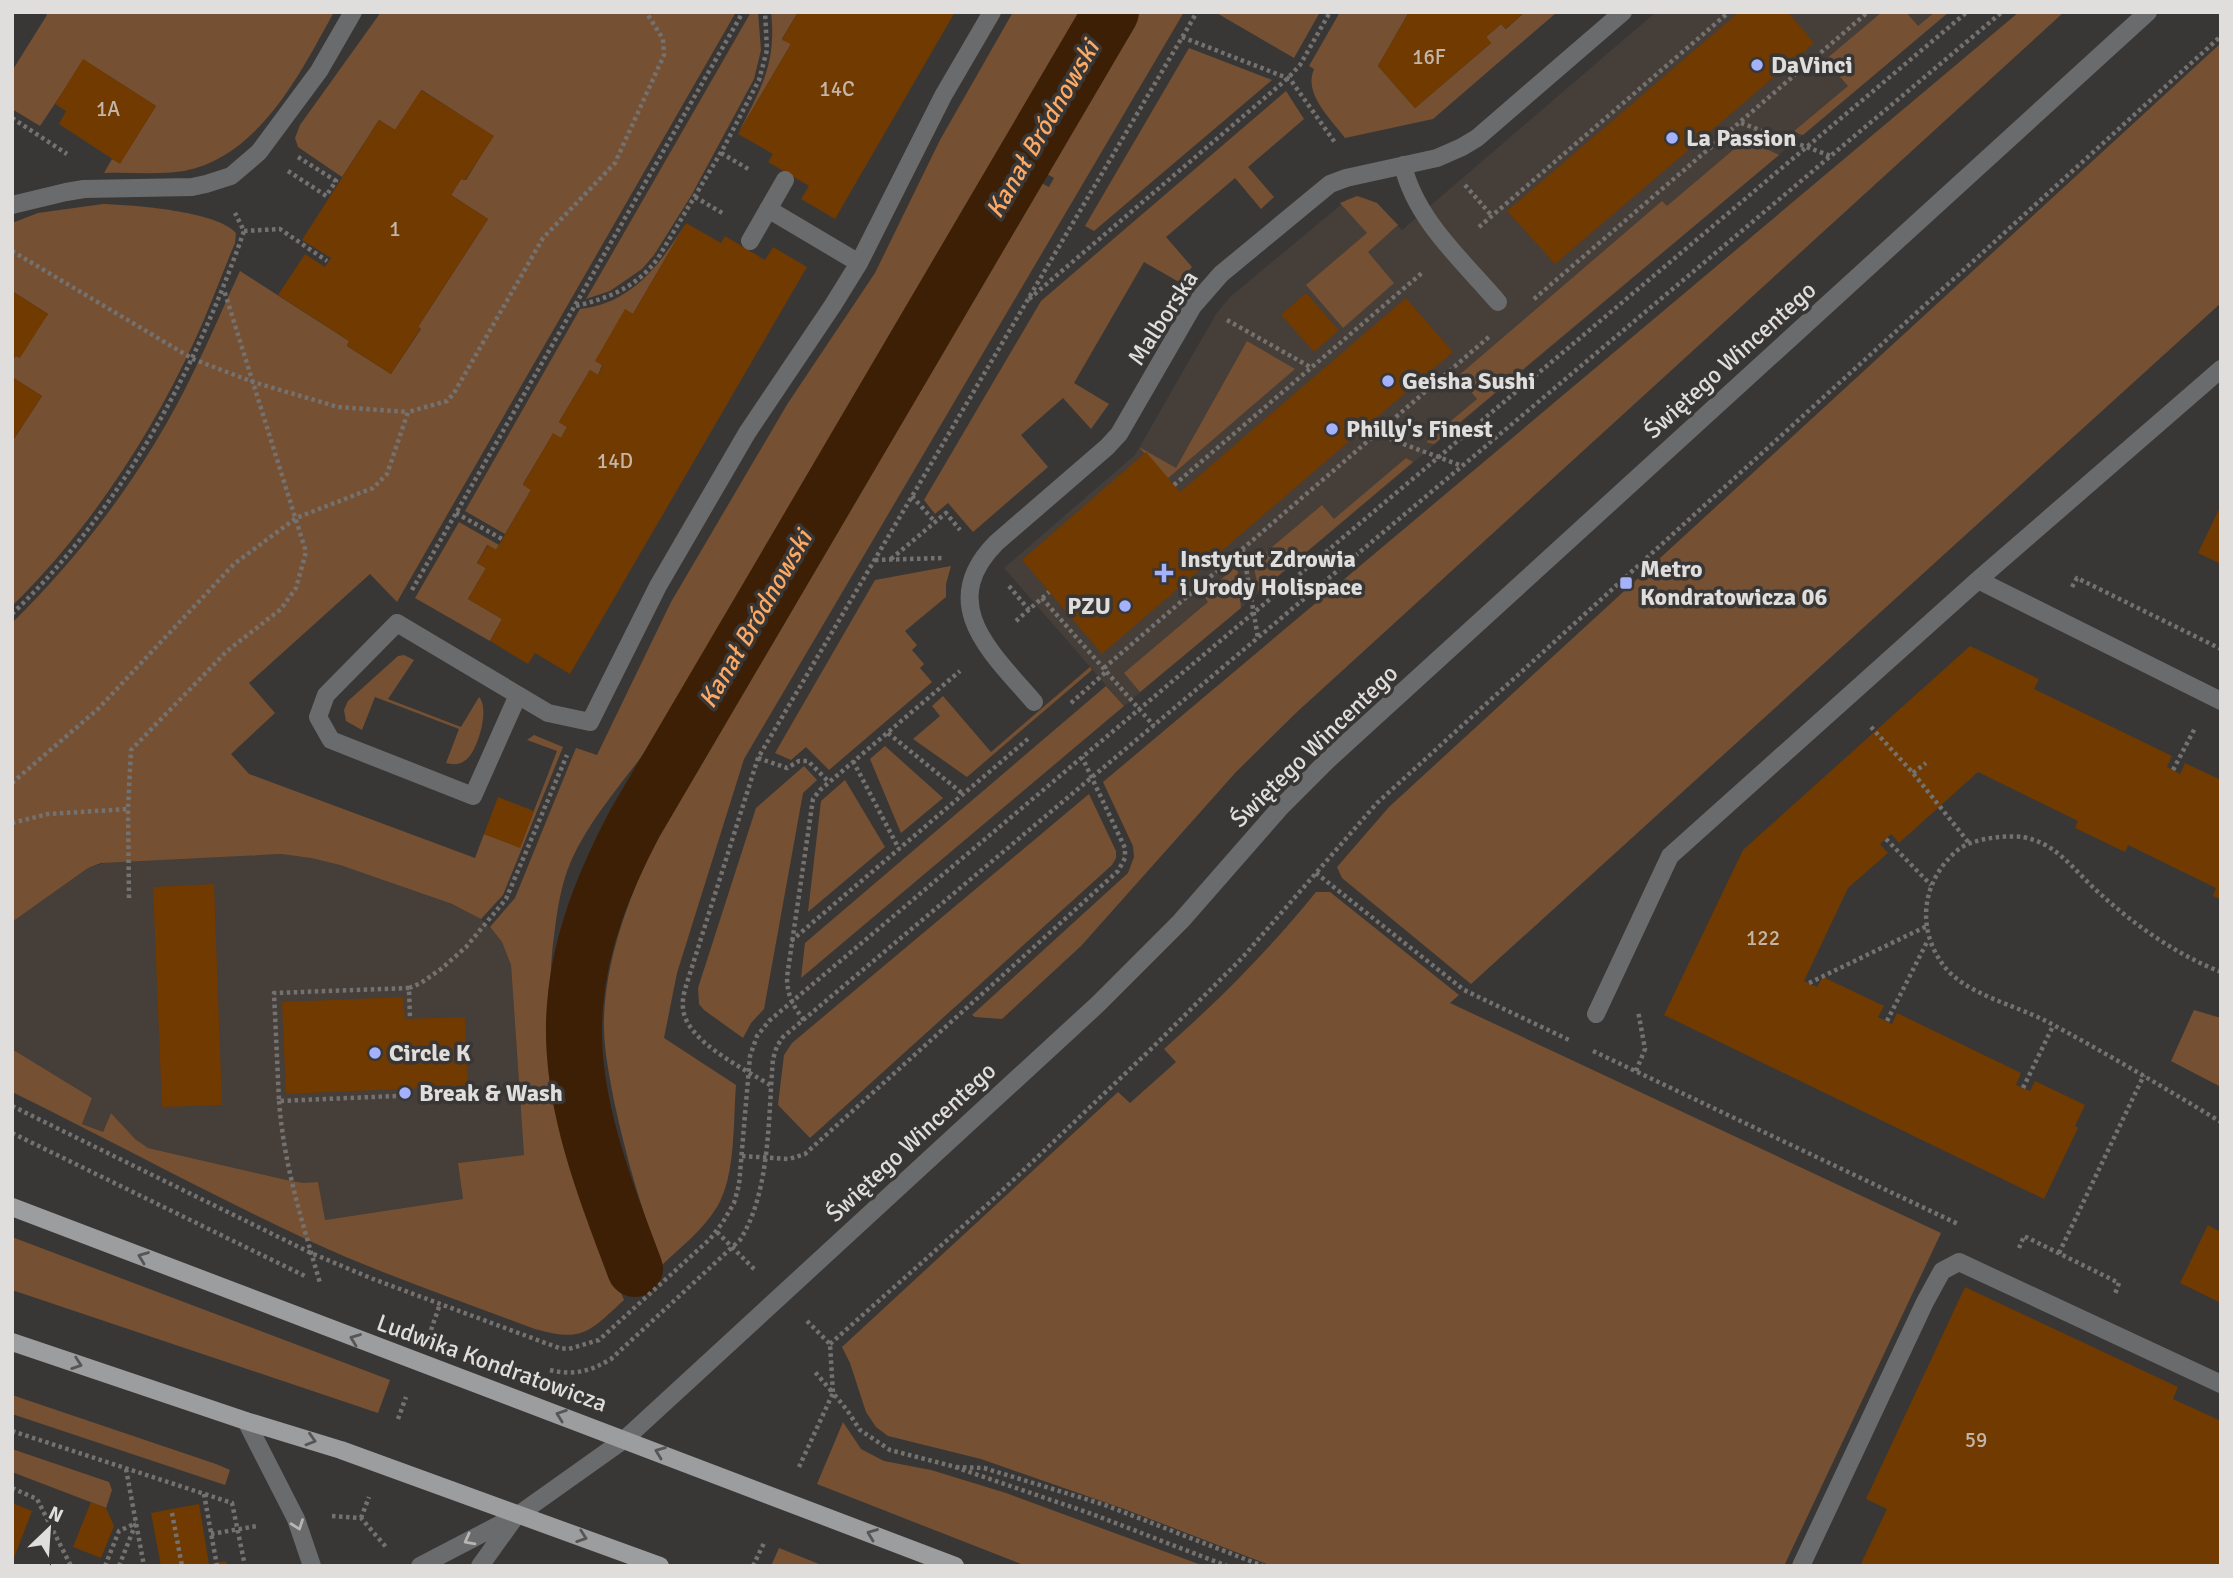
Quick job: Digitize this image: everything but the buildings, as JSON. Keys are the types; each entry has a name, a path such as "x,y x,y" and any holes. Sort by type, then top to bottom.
{"main road":[{"name":"Ludwika Kondratowicza","path":"12,1208 955,1566"},
{"path":"12,1342 246,1421 351,1453 660,1566"}],"street":[{"path":"12,205 84,189 177,188 206,184 242,168 269,139 319,71 353,12"},
{"path":"518,695 473,796 331,740 318,718 326,695 397,623 518,695 548,713 590,722 658,586 747,433 859,263 943,96 992,12"},
{"name":"Malborska","path":"1034,702 987,647 978,631 970,604 973,576 983,556 996,543 1119,434 1195,303 1221,274 1322,188 1338,180 1442,156 1469,143 1623,12"},
{"name":"Świętego Wincentego","path":"420,1566 517,1514 625,1439 1106,996 1181,921 1279,808 1329,759 2148,12"},
{"path":"1404,165 1412,194 1426,216 1499,302"},
{"path":"750,241 785,180"},
{"path":"768,209 859,263"},
{"path":"1596,1014 1670,856 1978,580 2221,369"},
{"path":"1978,580 2221,701"},
{"path":"1801,1566 1925,1301 1942,1271 1959,1262 2221,1384"},
{"path":"246,1421 296,1519 312,1566"},
{"name":"Świętego Wincentego","path":"480,1566 517,1514"}],"path":[{"path":"12,251 193,359 253,382 338,407 408,412 447,401 542,238 615,163 664,55 663,39 646,12"},
{"path":"397,623 406,601 743,12"},
{"path":"575,306 599,301 620,292 646,272 657,258 723,149 759,80 767,50 765,12"},
{"path":"771,1086 705,1042 689,1025 683,1008 686,986 758,758 1197,12"},
{"path":"1026,302 1288,78 1300,65 1330,12"},
{"path":"1533,300 1868,12"},
{"path":"12,1106 311,1253 373,1279 559,1348 589,1345 606,1334 716,1232 730,1212 737,1195 751,1049 760,1031 791,1002 1967,12"},
{"path":"541,1367 579,1373 599,1367 622,1350 733,1248 747,1229 762,1188 773,1059 783,1037 2002,12"},
{"path":"796,1474 833,1393 830,1344 989,1203 1149,1051 1242,958 1377,803 2221,36"},
{"path":"1182,37 1293,81 1338,147"},
{"path":"12,118 70,156 80,170 84,189"},
{"path":"1740,122 1831,156"},
{"path":"269,139 336,181 328,196 314,188"},
{"path":"12,614 90,528 139,455 193,359 223,290 244,231 219,180"},
{"path":"244,231 280,229 327,261"},
{"path":"129,898 128,809 131,750 227,651 281,609 296,588 306,552 223,290"},
{"path":"1195,303 1312,368"},
{"path":"1066,706 1491,336"},
{"path":"12,783 98,709 234,564 296,518 373,488 387,474 408,412"},
{"path":"1377,434 1462,466"},
{"path":"912,496 935,522"},
{"path":"456,513 502,539"},
{"path":"1242,550 1258,638"},
{"path":"874,560 954,557"},
{"path":"2067,595 2077,578 2221,649"},
{"path":"804,1020 791,1002 787,977 810,810 816,794 1049,592"},
{"path":"1042,598 1154,726"},
{"path":"320,1283 283,1149 274,993 409,988 441,969 466,947 506,899 571,746 576,718"},
{"path":"2173,770 2200,719"},
{"path":"1869,725 1913,773 1970,843"},
{"path":"888,733 963,794"},
{"path":"791,941 1035,733"},
{"path":"742,1156 795,1159 810,1150 1118,871 1125,858 1125,848 1082,757"},
{"path":"758,758 789,768 799,761 808,761 830,782"},
{"path":"853,761 899,849"},
{"path":"1913,773 1926,763"},
{"path":"12,823 47,814 128,809"},
{"path":"2221,972 2173,948 2141,927 2049,846 2029,838 1998,837 1965,844 1946,859 1931,885 1925,914 1928,940 1945,968 1976,991 2053,1025 2144,1075 2221,1122"},
{"path":"1886,839 1931,885"},
{"path":"1316,873 1464,990 1570,1040"},
{"path":"1809,983 1927,926"},
{"path":"1887,1021 1928,940"},
{"path":"409,988 410,1019"},
{"path":"1636,1002 1645,1049 1636,1071"},
{"path":"2023,1087 2053,1025"},
{"path":"1582,1046 1968,1229"},
{"path":"2059,1253 2144,1075"},
{"path":"279,1101 396,1096"},
{"path":"12,1133 332,1288"},
{"path":"716,1232 733,1248"},
{"path":"2017,1252 2024,1237 2059,1253 2119,1283 2113,1299"},
{"path":"428,1337 440,1304"},
{"path":"432,1326 444,1331"},
{"path":"815,1372 860,1430 890,1450 952,1466 1092,1514 1227,1566"},
{"path":"398,1419 410,1388"},
{"path":"12,1432 232,1503 245,1566"},
{"path":"952,1466 984,1468 1105,1505 1263,1566"},
{"path":"126,1469 144,1566"},
{"path":"12,1488 37,1499 71,1566"},
{"path":"360,1518 373,1489"},
{"path":"204,1494 217,1566"},
{"path":"172,1513 182,1566"},
{"path":"321,1515 360,1518 386,1547"},
{"path":"105,1566 119,1531 136,1523"},
{"path":"119,1566 136,1523"},
{"path":"211,1534 261,1525"},
{"path":"753,1566 764,1543"}],"shaded area":[{"path":"43,12 334,12 275,109 234,149 211,163 184,171 104,173 112,159 120,163 156,106 84,60 40,126 12,109 12,71 47,15"},
{"path":"381,12 736,12 397,602 370,574 249,683 275,713 231,754 249,774 475,858 484,834 520,847 557,751 527,740 534,735 563,747 503,895 481,919 452,904 340,865 311,858 281,854 101,863 88,868 12,922 12,623 90,536 135,474 175,407 240,271 349,341 347,346 391,374 488,219 451,195 461,179 466,180 493,136 422,90 395,130 379,120 342,177 298,147 295,138 300,125"},
{"path":"751,12 758,12 761,50 754,79 691,196 654,255 642,269 610,291 586,299"},
{"path":"771,12 798,12 782,39 791,44 738,134 760,90 769,62"},
{"path":"1013,12 1082,12 658,734 589,827 565,877 556,919 551,976 551,1024 556,1071 577,1164 624,1300 585,1331 564,1335 535,1329 395,1277 312,1242 12,1092 12,1049 92,1098 82,1124 103,1132 111,1113 135,1139 148,1148 291,1181 318,1182 325,1220 463,1199 458,1163 524,1155 511,965 502,942 490,927 515,898 576,748 597,755 671,602 788,403 875,273 940,140"},
{"path":"1138,12 1184,12 744,759 677,973 664,1038 736,1085 731,1164 728,1180 717,1207 691,1238 662,1265 641,1205 624,1143 604,1038 606,990 611,964 635,887 669,815 1039,182 1049,187 1054,178 1045,173"},
{"path":"1215,12 1320,12 1294,58"},
{"path":"1340,12 1409,12 1378,66 1415,108 1491,43 1486,37 1501,24 1506,29 1525,12 1556,13 1433,119 1345,138 1315,97 1312,88 1314,69 1309,66"},
{"path":"1656,12 1949,12 1124,706 1004,568 1135,455 1216,314 1230,297 1348,199 1362,197 1377,203 1402,230"},
{"path":"1882,12 1906,12 1918,26 1935,12 1949,12 1803,135 1793,132 1848,86 1825,60"},
{"path":"2019,12 2064,12 1297,712 1236,772 1081,946 1002,1019 972,1015 1128,873 1134,857 1133,846 1103,782"},
{"path":"2221,43 2221,303 1471,984 1342,878 1337,867 1389,807"},
{"path":"1189,48 1272,80 1094,231 1085,226"},
{"path":"1286,91 1304,119 1248,167 1274,197 1261,209 1235,178 1166,237 1192,267 1179,282 1144,262 1074,383 1109,404 1091,429 1063,398 1021,435 1048,467 973,532 948,503 935,514 924,500 1041,301"},
{"path":"1746,139 1779,155 1434,444 1426,442 1477,399 1458,376 1662,201 1667,206"},
{"path":"1357,196 1377,203 1398,225 1368,252 1394,283 1343,328 1306,285 1367,233 1340,203"},
{"path":"103,204 174,211 211,219 236,233 235,243 177,378 137,448 66,547 12,606 12,442 42,396 12,377 12,361 48,314 12,291 12,223 38,213"},
{"path":"686,223 633,314 625,310 598,375 590,370 559,422 567,427 561,438 553,434 523,484 531,490 505,534 465,511 580,309 615,299 630,290 655,267"},
{"path":"1247,341 1295,369 1167,479 1139,447 1176,468"},
{"path":"1406,458 1413,462 1259,592 1253,563 1322,505 1334,519"},
{"path":"459,522 499,545 496,550 487,545 477,563 486,568 468,599 502,619 490,641 415,598"},
{"path":"951,566 946,597 905,631 917,645 912,650 924,664 920,668 932,682 829,770 806,747 791,760 775,753 875,580"},
{"path":"1237,566 1241,608 1140,692 1124,673 1208,602 1203,595"},
{"path":"404,655 414,660 388,699 461,727 479,697 483,719 479,738 471,754 462,762 446,763 459,729 375,697 362,730 346,721 344,710 348,701 398,656"},
{"path":"1090,667 1092,670 967,777 913,739 940,716 932,706 943,696 991,752"},
{"path":"1106,686 1124,706 801,978 805,943"},
{"path":"885,746 943,798 901,833 870,759"},
{"path":"804,766 817,780 803,793 764,1009 751,1023 743,1038 704,1010 699,1004 698,988 756,808"},
{"path":"845,780 885,847 808,912 821,801"},
{"path":"1089,794 1116,851 1112,865 810,1138 778,1105 784,1055 792,1043"},
{"path":"281,854 340,865 465,909 485,922 502,942 511,965 524,1155 458,1163 463,1199 324,1220 318,1182 304,1184 148,1148 134,1139 111,1113 103,1132 82,1124 92,1098 12,1049 12,922 88,868 111,861"},
{"path":"1316,892 1330,892 1459,995 1450,1003 1941,1233 1784,1566 1272,1566 1127,1510 981,1459 888,1436 876,1427 866,1412 842,1347 1118,1092 1130,1103 1176,1062 1164,1049 1243,974"},
{"path":"2194,1010 2221,1018 2221,1087 2171,1061"},
{"path":"12,1237 390,1380 378,1413 12,1290"},
{"path":"12,1395 216,1464 230,1470 225,1485 12,1414"},
{"path":"843,1422 861,1449 884,1461 931,1470 1006,1493 1204,1566 1026,1566 817,1484"},
{"path":"12,1449 109,1482 112,1490 106,1508 12,1472"},
{"path":"779,1548 824,1566 771,1566"}],"waterway":[{"name":"Kanał Bródnowski","path":"635,1269 590,1140 582,1107 574,1039 575,1005 582,957 604,888 635,823 1111,12"}],"place":[{"name":"DaVinci","path":"1757,65"},
{"name":"La Passion","path":"1672,138"},
{"name":"Geisha Sushi","path":"1388,381"},
{"name":"Philly's Finest","path":"1332,429"},
{"name":"Instytut Zdrowia i Urody Holispace","path":"1164,573"},
{"name":"Metro Kondratowicza 06","path":"1626,583"},
{"name":"PZU","path":"1125,606"},
{"name":"Circle K","path":"375,1053"},
{"name":"Break & Wash","path":"405,1093"}]}
